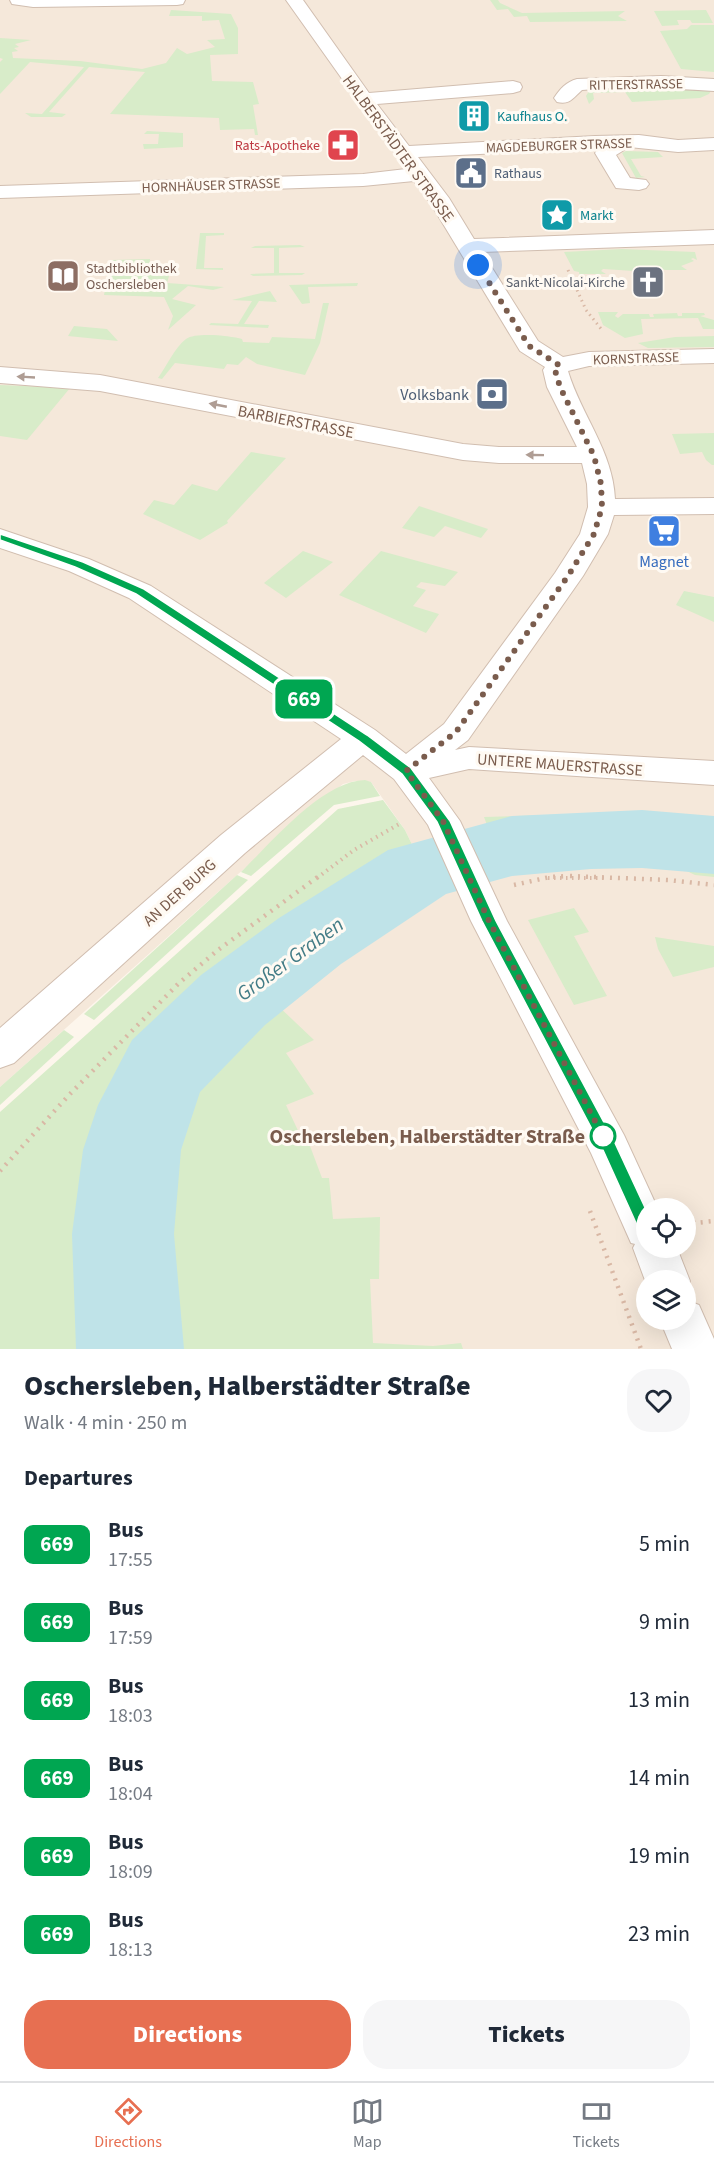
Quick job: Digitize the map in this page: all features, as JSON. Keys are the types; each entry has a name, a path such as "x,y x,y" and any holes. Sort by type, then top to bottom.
{"street":[{"path":"0,5 12,0"},
{"path":"18,0 33,2 177,0"},
{"name":"HALBERSTÄDTER STRASSE","path":"294,0 364,99 421,174 529,346 559,365"},
{"name":"RITTERSTRASSE","path":"564,98 577,86 600,83 661,82 714,85"},
{"path":"364,99 513,87"},
{"name":"MAGDEBURGER STRASSE","path":"404,152 639,141 678,146 714,144"},
{"path":"624,142 605,153 631,184"},
{"name":"HORNHÄUSER STRASSE","path":"0,192 363,180 421,174"},
{"path":"467,246 714,237"},
{"name":"KORNSTRASSE","path":"559,365 589,359 714,356"},
{"path":"409,775 456,732 568,576 594,534 602,507 601,484 594,456 560,387 555,370 559,365"},
{"name":"BARBIERSTRASSE","path":"0,375 100,383 463,452 499,455 594,456"},
{"path":"602,507 714,506"},
{"path":"0,538 79,565 140,592 363,738 409,775 443,821 489,921 609,1148 636,1207"},
{"name":"AN DER BURG","path":"0,1052 232,844 363,738"},
{"name":"UNTERE MAUERSTRASSE","path":"409,775 469,758 714,773"},
{"path":"687,1330 695,1349"}],"path":[{"path":"568,269 578,287 587,314 604,331"},
{"path":"510,885 550,877 569,876 668,880 714,885"},
{"path":"696,1223 714,1221"}],"shaded area":[{"path":"0,0 714,0 714,1349 177,1349 273,1002 379,923 435,892 405,830 371,782 355,781 343,784 237,875 0,1087"}],"green space":[{"path":"490,0 498,0 522,13 625,11 618,16 627,21 530,22 527,16 514,17 508,9 497,10"},
{"path":"171,10 231,14 238,28 238,54 210,55 212,81 253,82 259,104 253,105 258,135 255,135 254,129 220,130 219,118 110,114 145,72 89,67 49,112 66,114 62,117 31,117 25,113 42,114 84,67 30,62 0,94 0,62 3,59 0,58 0,38 31,40 15,44 19,47 14,48 18,51 12,52 13,58 80,61 142,69 166,63 177,48 187,54 215,47 207,40 225,39 219,20 202,21 202,16 169,16"},
{"path":"706,10 713,23 677,20 679,25 662,26 654,11"},
{"path":"691,25 714,25 714,72 681,69 660,31 687,29"},
{"path":"670,85 712,89 709,94 700,98 632,102 625,92 593,93 594,99 589,104 586,96 589,91 602,88"},
{"path":"147,131 183,133 183,147 144,149 143,144 158,144 159,134 144,134"},
{"path":"626,151 658,152 663,157 631,159 641,176 645,177 636,178 622,153"},
{"path":"200,233 224,233 224,235 206,236 204,268 223,268 223,270 196,269"},
{"path":"300,245 305,247 279,248 279,273 305,273 302,275 253,276 250,274 274,273 274,248 251,248"},
{"path":"622,249 695,252 697,260 693,258 691,259 694,261 681,266 687,270 660,268 661,270 654,270 652,266 643,266 644,270 637,268 633,268 634,271 603,269 601,271 606,274 579,274 574,271 564,252"},
{"path":"150,259 149,271 171,269 167,283 224,287 213,290 188,286 172,299 196,305 168,330 173,316 164,297 104,295 111,260"},
{"path":"358,283 357,286 308,287 310,303 302,304 289,285"},
{"path":"270,291 277,302 259,301 244,324 269,325 268,328 209,325 211,323 238,324 252,301 232,300"},
{"path":"323,303 329,303 320,343 305,375 257,364 246,357 238,365 227,364 224,369 175,363 162,379 158,378 178,347 191,337 222,336 242,339 243,342 269,343 272,337 315,339"},
{"path":"598,312 618,312 615,316 618,318 623,314 649,314 650,317 654,317 653,314 677,313 678,316 682,316 682,313 704,313 705,315 700,316 714,320 714,329 703,329 698,318 641,319 643,334 625,338 603,325"},
{"path":"74,326 107,329 118,341 68,336"},
{"path":"714,336 714,347 648,348 638,343 675,337"},
{"path":"0,385 70,388 27,440 0,436"},
{"path":"714,433 714,465 706,460 702,452 680,454 672,434"},
{"path":"251,452 286,458 227,521 228,523 200,540 143,514 154,500 174,505 192,484 217,491"},
{"path":"419,506 488,529 481,538 445,526 434,537 402,528"},
{"path":"303,551 333,562 286,598 264,583"},
{"path":"381,551 458,572 445,586 421,582 416,587 426,590 413,606 439,614 426,633 339,595"},
{"path":"684,591 714,597 714,622 676,605"},
{"path":"365,780 371,782 380,796 334,805 251,876 241,872 282,830 315,802 349,783"},
{"path":"383,800 405,830 435,892 379,923 274,1002 314,1040 286,1053 314,1094 286,1105 302,1139 307,1138 322,1178 329,1178 333,1219 380,1217 379,1279 370,1279 373,1343 433,1346 461,1343 463,1349 0,1349 0,1112 338,809"},
{"path":"580,814 714,820 714,834 590,829 490,833 484,817"},
{"path":"622,848 714,855 714,877 695,875 676,866 592,865 511,871 505,859 567,850"},
{"path":"237,875 248,880 94,1020 84,1014"},
{"path":"574,908 589,932 574,936 607,996 574,1005 528,920"},
{"path":"655,937 714,946 714,967 673,977 658,949"},
{"path":"64,1030 74,1037 0,1105 0,1087"}],"water":[{"path":"590,829 714,834 714,855 622,848 567,850 505,859 490,833"}],"waterway":[{"name":"Großer Graben","path":"130,1349 123,1234 132,1150 146,1105 165,1067 233,1000 310,941 418,872 512,846 642,839 714,845"}],"bus line":[{"name":"669","path":"0,538 79,565 140,592 363,738 406,771 443,821 489,921 609,1148 636,1207"}],"place":[{"name":"Kaufhaus O.","path":"474,116"},
{"name":"Rats-Apotheke","path":"343,145"},
{"name":"Rathaus","path":"471,173"},
{"name":"Markt","path":"557,215"},
{"name":"Stadtbibliothek Oschersleben","path":"63,276"},
{"name":"Sankt-Nicolai-Kirche","path":"648,282"},
{"name":"Volksbank","path":"492,394"},
{"name":"Magnet","path":"664,531"},
{"name":"Oschersleben, Halberstädter Straße","path":"603,1136"}],"route":[{"path":"478,265 529,346 559,365 555,370 560,387 594,456 601,484 602,507 594,534 568,576 456,732 406,771 443,821 489,921 603,1136"}]}
